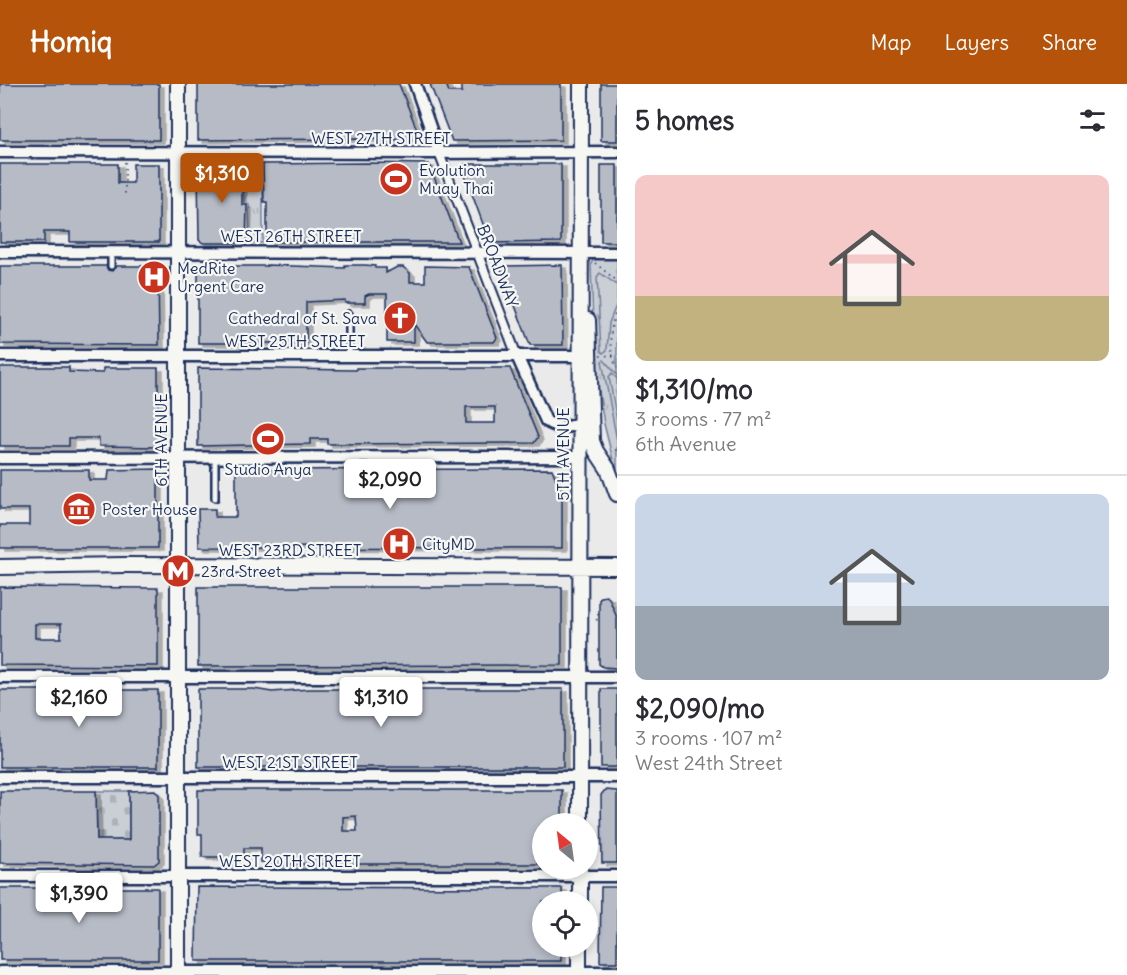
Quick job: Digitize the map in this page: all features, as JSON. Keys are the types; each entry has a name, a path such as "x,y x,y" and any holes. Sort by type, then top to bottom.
{"main road":[{"name":"6TH AVENUE","path":"178,84 178,974"},
{"name":"5TH AVENUE","path":"580,813 580,420 590,356 581,282 581,84"},
{"path":"590,356 592,441 608,469 617,494"},
{"name":"WEST 23RD STREET","path":"0,567 617,567"},
{"path":"579,957 579,973"}],"street":[{"name":"BROADWAY","path":"415,84 476,251 517,356 546,421 554,426 564,427 574,425 580,420"},
{"name":"WEST 27TH STREET","path":"0,152 617,152"},
{"name":"WEST 26TH STREET","path":"0,252 617,252"},
{"name":"WEST 25TH STREET","path":"0,356 590,356"},
{"path":"0,458 580,457"},
{"path":"0,677 617,677"},
{"name":"WEST 21ST STREET","path":"0,777 617,777"},
{"name":"WEST 20TH STREET","path":"0,876 532,872"},
{"name":"WEST 20TH STREET","path":"598,874 617,876"},
{"path":"0,972 178,974 617,972"}],"lane":[{"path":"111,252 111,266"},
{"path":"348,314 349,356"},
{"path":"215,457 215,498"}],"path":[{"path":"124,161 125,194"},
{"path":"595,263 617,281"},
{"path":"617,309 610,337 612,356 617,368"},
{"path":"590,356 617,355"},
{"path":"612,356 617,359"},
{"path":"596,620 598,614"}],"green space":[{"path":"243,164 263,164 263,243 250,243 249,204 244,204"},
{"path":"597,259 617,259 617,476 604,424 594,358 591,264"},
{"path":"600,273 617,285 617,303 609,323 607,350 603,353 601,351 597,277"},
{"path":"604,360 617,375 617,379 612,373 609,377 617,421 617,441 602,361"},
{"path":"96,791 129,791 129,840 97,840"}],"building":[{"path":"0,84 159,84 159,140 0,140"},
{"path":"198,84 399,84 421,140 198,140"},
{"path":"430,84 446,84 449,92 462,92 462,84 561,84 561,140 452,141"},
{"path":"601,84 617,84 617,141 601,141"},
{"path":"0,164 118,164 118,183 133,183 133,164 159,164 159,242 70,242 70,232 44,232 44,242 0,242"},
{"path":"203,164 242,164 242,205 247,205 246,243 203,243 199,240 198,170"},
{"path":"263,164 429,164 459,242 267,242 267,202 264,202"},
{"path":"465,164 561,164 561,242 490,243 462,167"},
{"path":"601,165 617,165 617,242 601,242"},
{"path":"267,265 345,268 345,265 365,265 386,268 386,273 397,267 403,267 410,273 410,282 425,282 425,266 469,267 497,338 494,342 427,342 414,324 414,342 387,342 387,294 369,294 365,296 365,303 345,303 345,300 306,302 306,343 198,343 198,266"},
{"path":"562,265 563,345 530,345 501,269 504,266"},
{"path":"0,266 106,266 112,271 116,266 158,266 159,345 0,344"},
{"path":"0,367 69,367 69,372 103,373 103,368 158,368 158,447 99,446 99,438 69,438 69,446 0,446"},
{"path":"198,368 356,370 356,368 510,368 538,437 534,443 327,444 327,439 310,439 310,444 198,446","holes":["466,407 495,407 495,423 466,423"]},
{"path":"158,469 158,548 0,548 0,525 29,525 29,509 0,509 0,470 89,470 89,480 108,480 109,470"},
{"path":"552,469 562,494 562,548 199,547 198,509 215,509 215,517 236,517 236,470"},
{"path":"0,587 158,588 158,666 0,665","holes":["35,624 61,624 61,638 35,638"]},
{"path":"198,587 562,587 562,665 198,666"},
{"path":"606,596 617,618 617,668 603,667 599,664 599,600"},
{"path":"198,689 254,689 272,692 309,689 563,689 563,767 198,767"},
{"path":"601,689 617,689 617,767 601,767"},
{"path":"0,690 158,690 158,767 0,767"},
{"path":"155,790 159,795 159,861 154,865 0,863 0,791 96,791 97,840 129,840 129,791"},
{"path":"198,790 562,790 562,813 532,813 532,864 275,864 261,862 261,848 244,848 244,857 236,857 236,863 222,863 222,857 202,857 202,834 198,834","holes":["356,816 357,831 343,831 343,817"]},
{"path":"605,790 617,791 617,863 602,863 601,795"},
{"path":"197,887 562,888 562,891 532,891 532,957 561,957 561,961 196,961"},
{"path":"601,887 617,887 617,962 600,962"},
{"path":"0,888 158,888 158,960 0,960"}],"place":[{"name":"Evolution Muay Thai","path":"396,179"},
{"name":"MedRite Urgent Care","path":"154,277"},
{"name":"Cathedral of St. Sava","path":"400,318"},
{"name":"Studio Anya","path":"268,439"},
{"name":"Poster House","path":"79,509"},
{"name":"CityMD","path":"399,544"},
{"name":"23rd Street","path":"178,571"}]}
